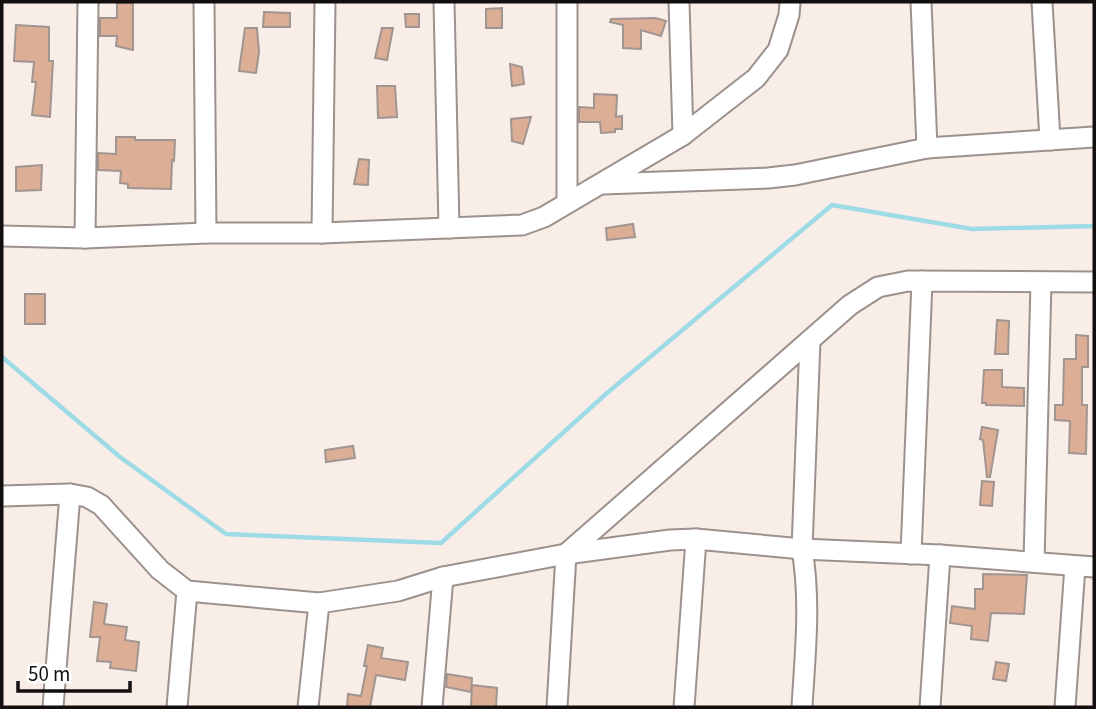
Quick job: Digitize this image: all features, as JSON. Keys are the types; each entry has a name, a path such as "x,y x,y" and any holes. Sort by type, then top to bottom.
{"street":[{"path":"85,238 88,2"},
{"path":"204,2 206,233"},
{"path":"322,233 325,2"},
{"path":"444,2 449,228"},
{"path":"567,2 567,203"},
{"path":"679,2 683,135"},
{"path":"2,236 85,238 206,233 322,233 522,225 544,216 683,135 756,78 778,50 789,15 790,2"},
{"path":"921,2 927,148"},
{"path":"1042,2 1050,140"},
{"path":"599,184 768,178 927,148 1094,136"},
{"path":"557,707 566,554 850,304 878,287 908,281 1094,282"},
{"path":"911,554 922,281"},
{"path":"1034,562 1041,282"},
{"path":"802,707 808,612 802,549 810,340"},
{"path":"2,496 70,494 87,497 101,505 160,570 187,591 319,603 398,591 443,577 566,554 670,540 1085,566 1065,707"},
{"path":"53,707 70,494"},
{"path":"684,707 696,540"},
{"path":"930,707 940,555"},
{"path":"432,707 443,577"},
{"path":"177,707 187,591"},
{"path":"308,707 319,603"}],"building":[{"path":"117,3 133,3 133,50 116,46 117,36 100,36 100,18 117,18"},
{"path":"502,8 502,28 486,28 486,9"},
{"path":"264,12 290,13 290,27 263,27"},
{"path":"405,14 419,14 419,27 406,27"},
{"path":"655,18 666,21 661,36 641,30 641,49 623,48 623,25 610,22 611,19"},
{"path":"16,25 49,27 49,61 53,61 50,117 32,115 36,82 32,82 34,62 14,61"},
{"path":"245,28 257,28 259,52 256,73 239,71"},
{"path":"382,28 393,28 387,60 375,58"},
{"path":"510,64 522,67 524,84 512,86"},
{"path":"377,86 395,86 397,117 378,118"},
{"path":"594,94 617,95 616,117 622,116 622,129 601,133 600,122 579,122 579,107 594,108"},
{"path":"531,117 523,144 512,141 511,119"},
{"path":"116,137 175,140 171,189 128,188 128,184 120,183 121,171 98,170 98,153 116,154"},
{"path":"359,159 369,160 368,185 354,184"},
{"path":"42,165 41,190 16,191 16,167"},
{"path":"633,224 635,237 607,240 606,228"},
{"path":"25,294 45,294 45,324 25,324"},
{"path":"997,320 1009,321 1008,354 995,354"},
{"path":"1076,335 1088,336 1088,367 1082,367 1082,405 1087,405 1086,454 1069,453 1070,421 1055,420 1055,405 1063,405 1064,359 1076,359"},
{"path":"984,370 1002,370 1002,387 1024,388 1024,406 982,403"},
{"path":"982,427 998,430 990,477 987,477 983,440 980,439"},
{"path":"353,446 355,458 326,462 325,450"},
{"path":"982,481 994,482 992,506 980,505"},
{"path":"983,574 1027,575 1024,614 991,613 988,641 971,639 972,626 950,623 952,606 975,609 975,589 983,589"},
{"path":"94,602 107,604 104,624 127,627 125,640 139,642 136,671 110,668 111,662 97,661 100,637 90,637"},
{"path":"368,645 383,648 381,658 408,662 405,680 376,675 370,707 347,707 348,694 361,696"},
{"path":"996,662 1009,664 1006,681 993,679"},
{"path":"447,674 472,678 471,692 446,687"},
{"path":"472,685 497,688 496,707 471,707"}],"waterway":[{"path":"2,357 120,457 226,534 441,543 607,393 832,205 972,229 1094,226"}]}
